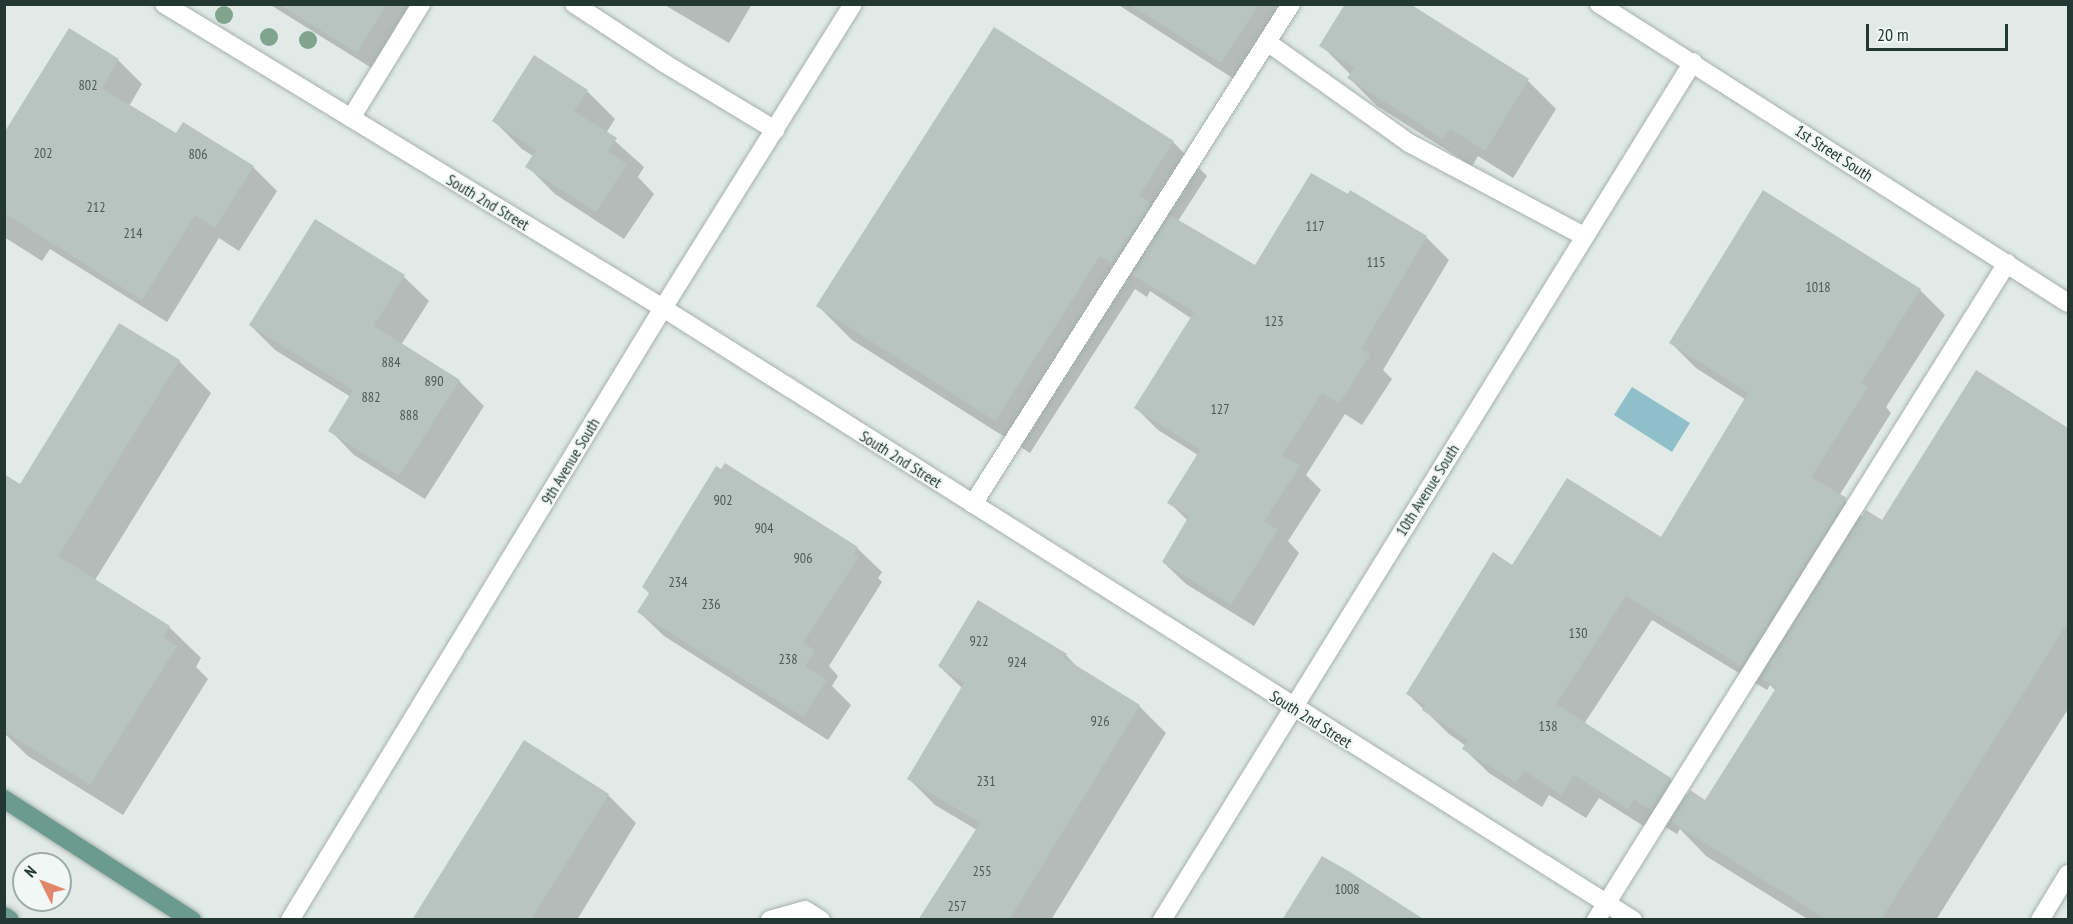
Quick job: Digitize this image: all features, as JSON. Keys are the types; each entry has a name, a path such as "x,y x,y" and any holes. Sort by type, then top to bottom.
{"main road":[{"path":"4,799 192,920"},
{"path":"4,916 10,920"}],"street":[{"name":"South 2nd Street","path":"164,4 663,308 1292,707 1633,920"},
{"path":"351,118 421,4"},
{"path":"574,4 664,63 774,130"},
{"name":"9th Avenue South","path":"290,920 663,308 853,4"},
{"path":"973,504 1291,4"},
{"name":"1st Street South","path":"1599,4 2068,303"},
{"path":"1267,42 1409,143 1584,236"},
{"name":"10th Avenue South","path":"1162,920 1693,62"},
{"path":"1596,920 2007,263"},
{"path":"2040,920 2068,874"},
{"path":"770,920 805,910 821,920"}],"water":[{"path":"1632,387 1690,423 1672,452 1614,415"}],"building":[{"path":"278,4 387,4 357,53"},
{"path":"1129,4 1259,4 1221,63"},
{"path":"1345,4 1410,4 1529,79 1485,151 1450,129 1443,139 1347,78 1354,68 1319,46"},
{"path":"994,27 1174,141 1139,196 1151,203 1112,264 1100,256 995,421 816,306"},
{"path":"69,28 119,59 102,88 176,133 183,122 254,166 215,228 195,215 142,300 4,213 4,133"},
{"path":"534,55 588,90 574,111 617,138 608,152 627,164 596,212 525,167 536,150 492,121"},
{"path":"1311,173 1348,194 1350,190 1427,236 1361,349 1370,355 1339,404 1322,393 1282,455 1300,466 1264,521 1278,530 1231,605 1162,562 1189,516 1167,503 1200,450 1134,408 1194,312 1132,275 1170,215 1255,265"},
{"path":"1763,190 1921,289 1861,383 1868,387 1811,477 1847,498 1741,666 1626,596 1556,704 1671,778 1651,810 1634,799 1628,809 1574,775 1561,795 1524,771 1516,783 1462,749 1468,740 1422,710 1425,705 1406,694 1493,552 1512,565 1567,478 1661,537 1748,393 1669,343"},
{"path":"315,219 405,275 374,326 460,380 399,476 328,431 353,390 249,325"},
{"path":"119,323 180,360 58,556 170,626 163,637 177,646 90,785 4,731 4,474 20,484"},
{"path":"1976,370 2068,428 2068,622 1881,920 1827,920 1671,822 1690,790 1705,800 1776,688 1761,678 1866,510 1882,520"},
{"path":"725,463 858,547 854,554 859,556 803,643 815,650 805,666 827,680 803,717 637,612 650,592 642,587 716,466 721,469"},
{"path":"978,600 1067,654 1064,658 1140,705 1009,920 918,920 980,823 907,779 964,683 938,666"},
{"path":"524,740 609,794 531,920 412,920"},
{"path":"1322,856 1350,872 1425,920 1282,920"}]}
